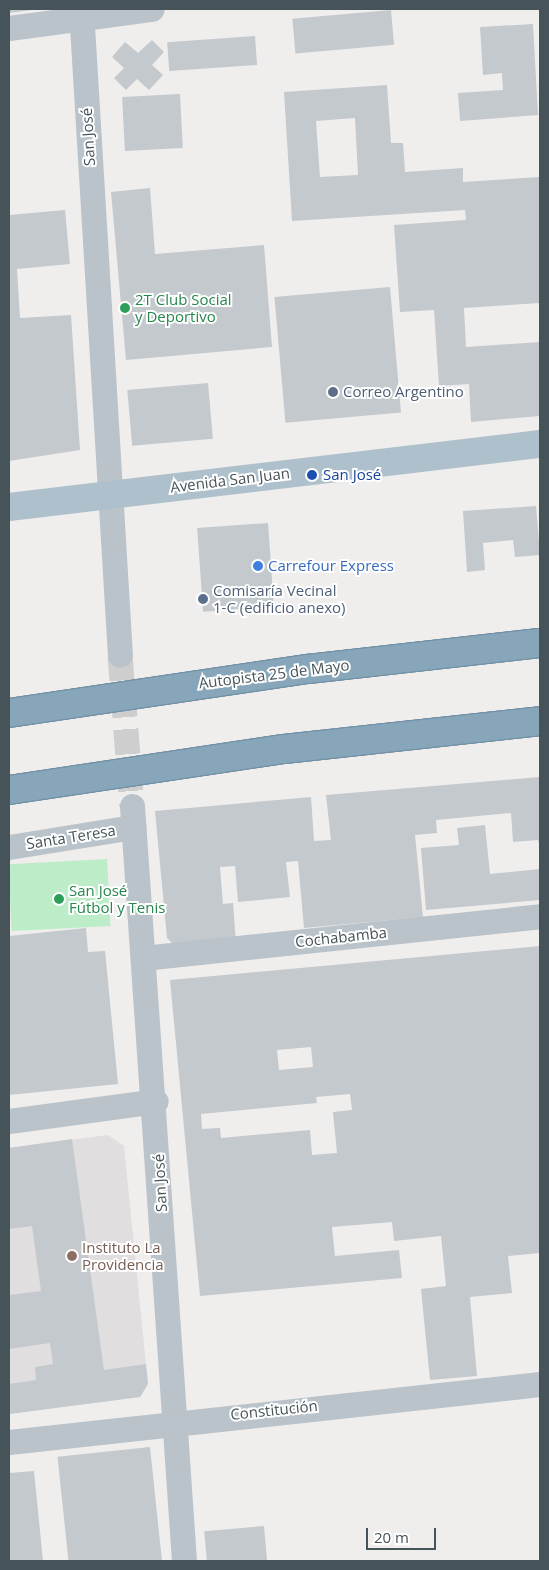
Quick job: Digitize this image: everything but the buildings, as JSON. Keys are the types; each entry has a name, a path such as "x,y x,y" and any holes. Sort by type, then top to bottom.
{"highway":[{"name":"Autopista 25 de Mayo","path":"9,713 298,670 540,643"},
{"path":"9,790 284,748 540,721"}],"main road":[{"name":"Avenida San Juan","path":"9,507 540,444"}],"street":[{"path":"9,28 81,13 152,9"},
{"name":"San José","path":"81,13 120,655"},
{"name":"San José","path":"132,816 142,958 156,1101 184,1561"},
{"name":"Santa Teresa","path":"9,847 132,816"},
{"name":"Cochabamba","path":"142,958 540,916"},
{"path":"9,1121 156,1101"},
{"name":"Constitución","path":"9,1442 174,1420 540,1384"}],"shaded area":[{"name":"Instituto La Providencia","path":"108,1135 124,1146 148,1384 140,1397 9,1414 9,1148"}],"green space":[{"name":"San José Fútbol y Tenis","path":"107,859 111,926 12,931 9,864"}],"tunnel":[{"path":"120,655 132,806"}],"place":[{"name":"2T Club Social y Deportivo","path":"125,308"},
{"name":"Correo Argentino","path":"333,392"},
{"name":"San José","path":"312,475"},
{"name":"Carrefour Express","path":"258,566"},
{"name":"Comisaría Vecinal 1-C (edificio anexo)","path":"203,599"},
{"name":"San José Fútbol y Tenis","path":"59,899"},
{"name":"Instituto La Providencia","path":"72,1256"}]}
